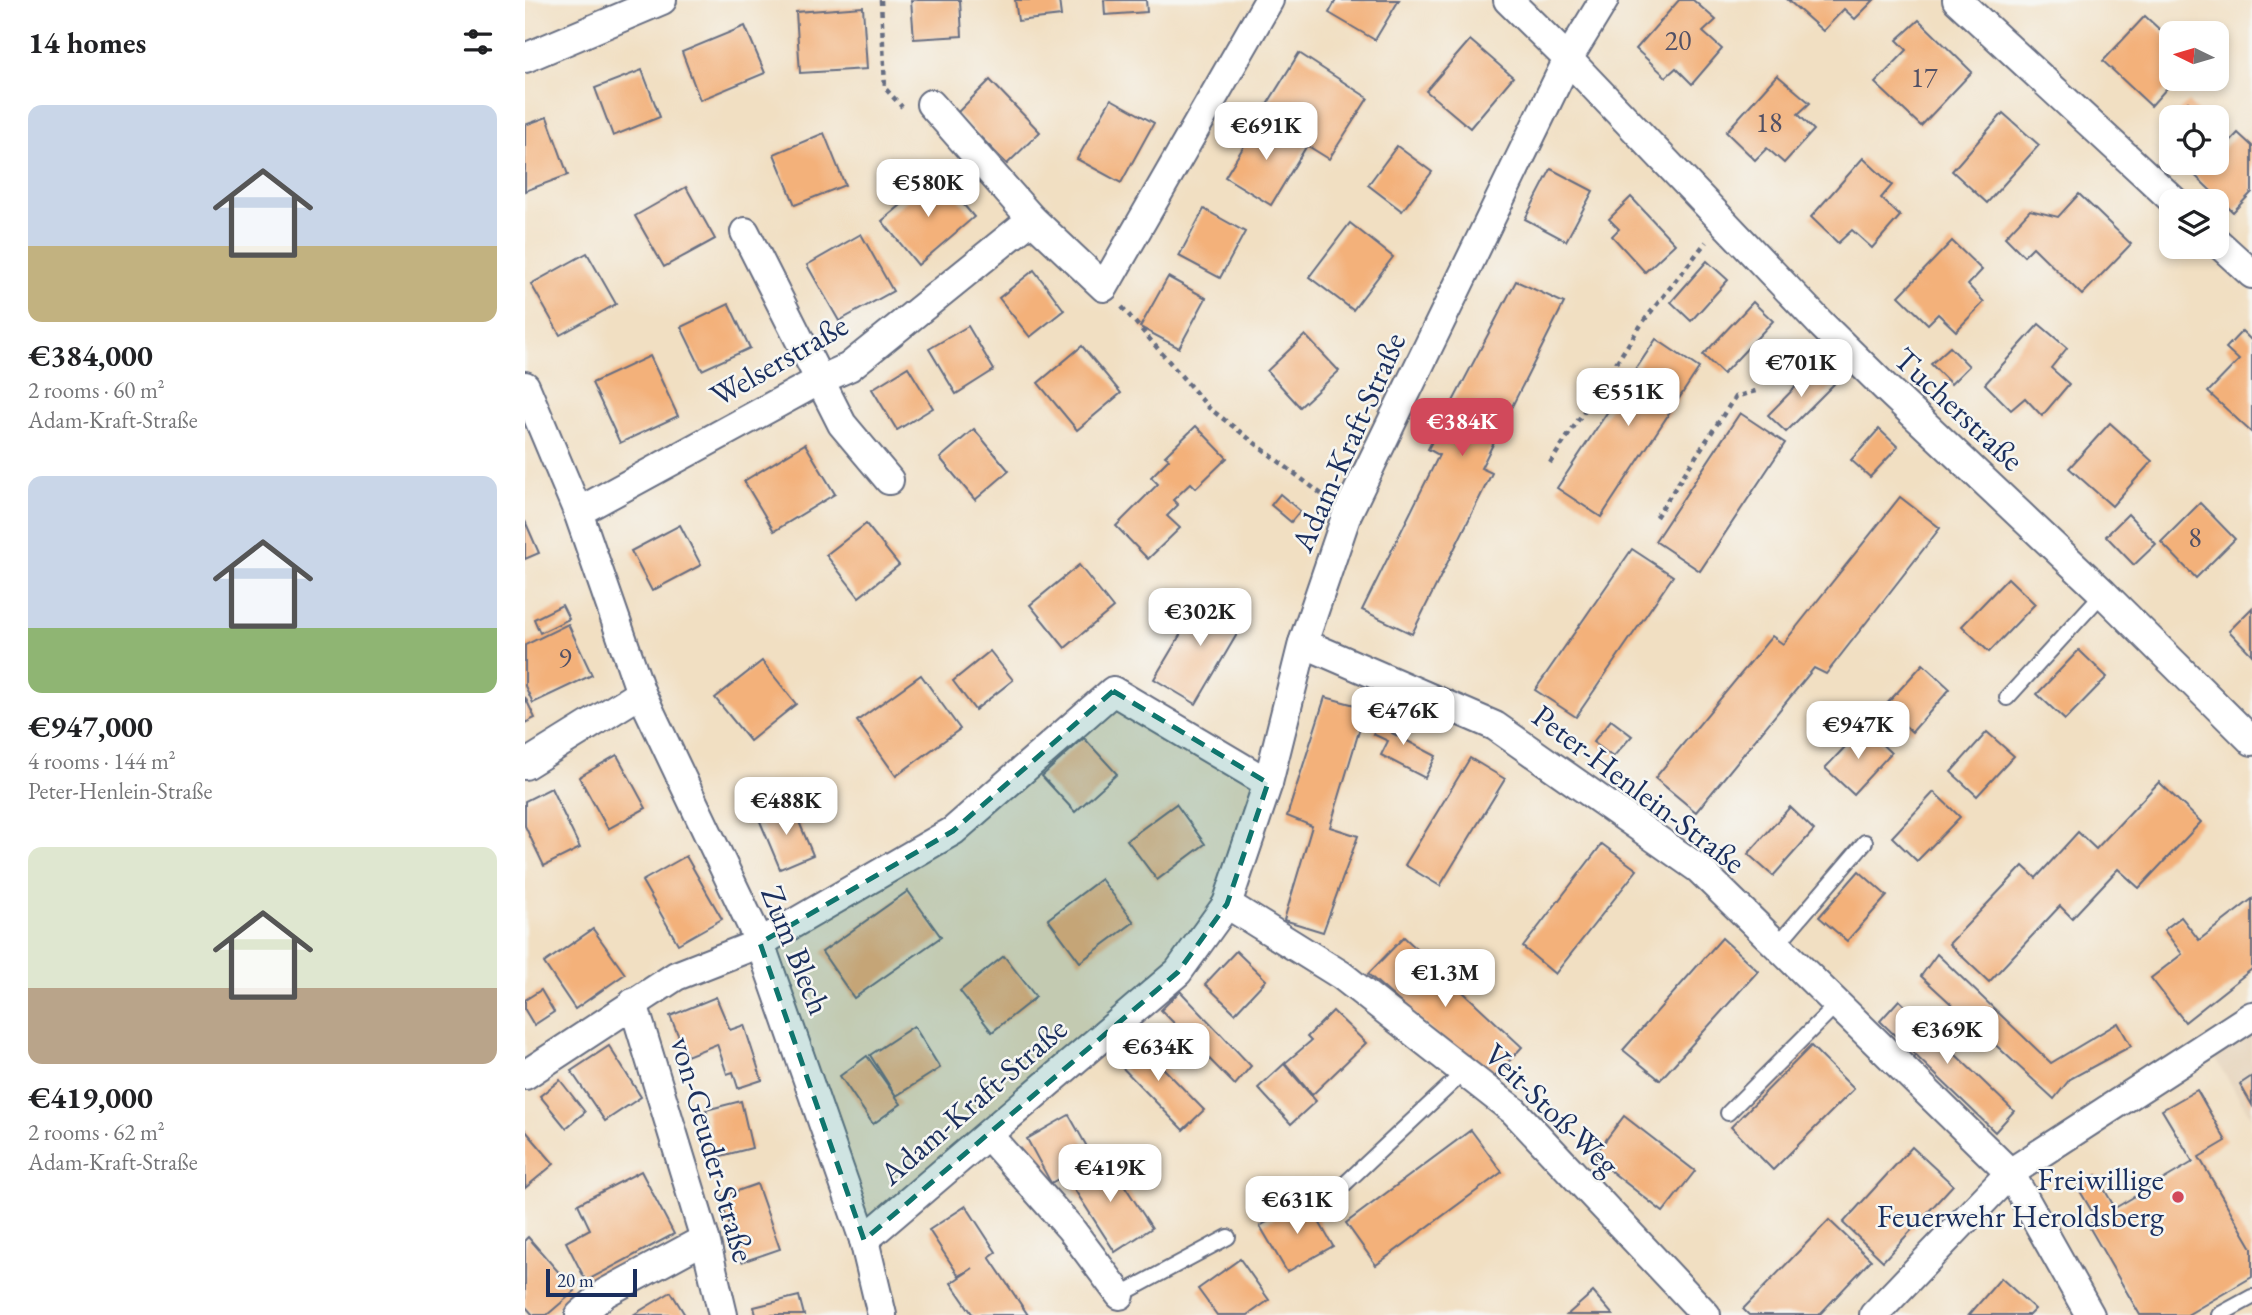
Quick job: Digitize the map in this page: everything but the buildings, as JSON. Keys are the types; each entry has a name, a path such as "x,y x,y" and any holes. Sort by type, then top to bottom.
{"street":[{"path":"525,58 662,0"},
{"path":"931,104 1032,219 1104,287 1269,0"},
{"name":"Tucherstraße","path":"1508,0 1568,59 1720,221 1886,388 2103,593 2252,741"},
{"name":"Adam-Kraft-Straße","path":"864,1240 1178,972 1227,904 1268,783 1303,643 1347,514 1568,59 1604,0"},
{"path":"1957,0 2161,189"},
{"name":"Welserstraße","path":"579,512 820,380 849,367 1032,219"},
{"path":"745,232 842,424 889,480"},
{"path":"2229,253 2252,274"},
{"name":"Zum Blech","path":"525,386 537,449 579,512 641,693 760,943 864,1240 882,1315"},
{"name":"Peter-Henlein-Straße","path":"1303,643 1495,726 1699,869 2010,1173 2090,1315"},
{"path":"525,1075 676,976 760,943 953,831 1113,691 1268,783"},
{"path":"525,765 641,693"},
{"name":"Veit-Stoß-Weg","path":"1227,904 1341,975 1514,1111 1706,1315"},
{"name":"von-Geuder-Straße","path":"633,1003 705,1239 723,1315"},
{"path":"1874,1315 2010,1173 2252,1016"},
{"path":"988,1135 1070,1228 1121,1294"},
{"path":"580,1315 605,1293 705,1239"}],"lane":[{"path":"2007,698 2103,593"},
{"path":"1777,945 1865,842"},
{"path":"1728,1113 1837,1004"},
{"path":"1334,1194 1464,1072"},
{"path":"1121,1294 1228,1237"},
{"path":"2219,1315 2252,1297"}],"path":[{"path":"1550,463 1643,322 1720,221"},
{"path":"1104,287 1209,408 1347,514"},
{"path":"1656,517 1735,397 1759,390"}],"highlighted area":[{"path":"1113,691 1268,783 1227,904 1178,972 864,1240 760,943 953,831"}],"shaded area":[{"path":"2252,1026 2252,1118 2211,1052"}],"place":[{"name":"Freiwillige Feuerwehr Heroldsberg","path":"2178,1197"}]}
